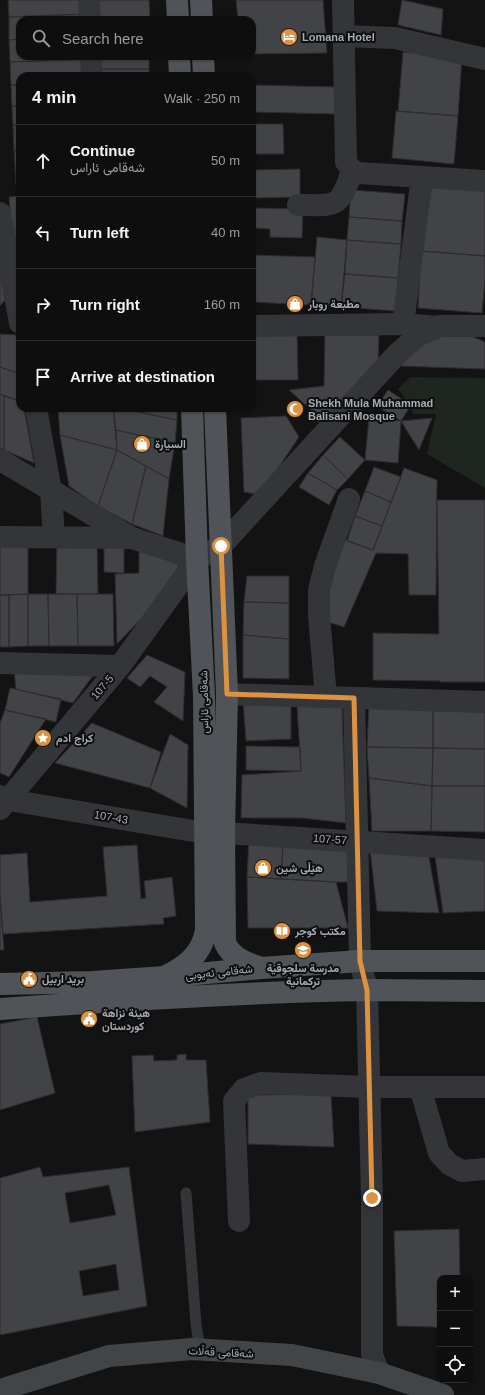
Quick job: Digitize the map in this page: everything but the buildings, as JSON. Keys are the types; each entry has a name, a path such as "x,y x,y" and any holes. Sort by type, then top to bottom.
{"main road":[{"path":"177,0 178,16"},
{"path":"201,0 202,16"},
{"path":"179,60 180,72"},
{"path":"203,60 204,72"},
{"name":"شەقامی ئاراس","path":"192,412 197,559 204,696 214,833 225,943 227,949 238,958 244,962 261,968"},
{"name":"شەقامی ئاراس","path":"164,977 182,968 199,951 205,937 206,930 227,694 215,412"},
{"name":"شەقامی ئەیوبی","path":"0,984 93,982 360,961 485,961"},
{"name":"شەقامی ئەیوبی","path":"0,1009 131,999 367,990 485,991"},
{"name":"شەقامی قەڵات","path":"0,1390 109,1356 200,1350 292,1355 379,1373 443,1395"}],"street":[{"path":"89,0 90,16"},
{"path":"343,0 346,162 352,170 359,173 485,181"},
{"path":"344,36 395,38 485,59"},
{"path":"91,60 92,72"},
{"path":"298,205 331,205 340,199 346,189 352,170"},
{"path":"403,324 422,177"},
{"path":"0,213 15,320"},
{"path":"256,326 403,324 438,327"},
{"path":"0,460 132,538 197,559 221,546 398,352 419,335 440,326 485,326"},
{"path":"37,412 51,491 54,537"},
{"path":"326,697 318,616 319,590 325,566 349,499"},
{"path":"0,537 132,538"},
{"name":"107-5","path":"3,802 120,666 197,559"},
{"path":"0,663 120,666"},
{"path":"227,694 485,702"},
{"path":"354,698 360,961 367,990 372,1198 372,1355 379,1373"},
{"name":"107-43","path":"3,802 214,833"},
{"name":"107-57","path":"214,833 485,850"},
{"path":"239,1221 234,1101 244,1089 261,1083 369,1087 485,1087"},
{"path":"420,1087 439,1153 449,1164 462,1170 485,1169"}],"lane":[{"path":"186,1193 196,1324 200,1350"}],"shaded area":[{"path":"410,377 485,378 485,488 427,454 436,414 413,414 410,405 398,389"}],"place":[{"name":"Lomana Hotel","path":"289,37"},
{"name":"مطبعة روبار","path":"295,304"},
{"name":"Shekh Mula Muhammad Balisani Mosque","path":"295,409"},
{"name":"السيارة","path":"142,444"},
{"name":"كراج ادم","path":"43,738"},
{"name":"هێڵی شین","path":"263,868"},
{"name":"مكتب كوجر","path":"282,931"},
{"name":"مدرسة سلجوقية تركمانية","path":"303,950"},
{"name":"بريد اربيل","path":"29,979"},
{"name":"هيئة نزاهة كوردستان","path":"89,1019"}],"route":[{"path":"221,546 227,694 354,698 360,961 367,990 372,1198"}]}
